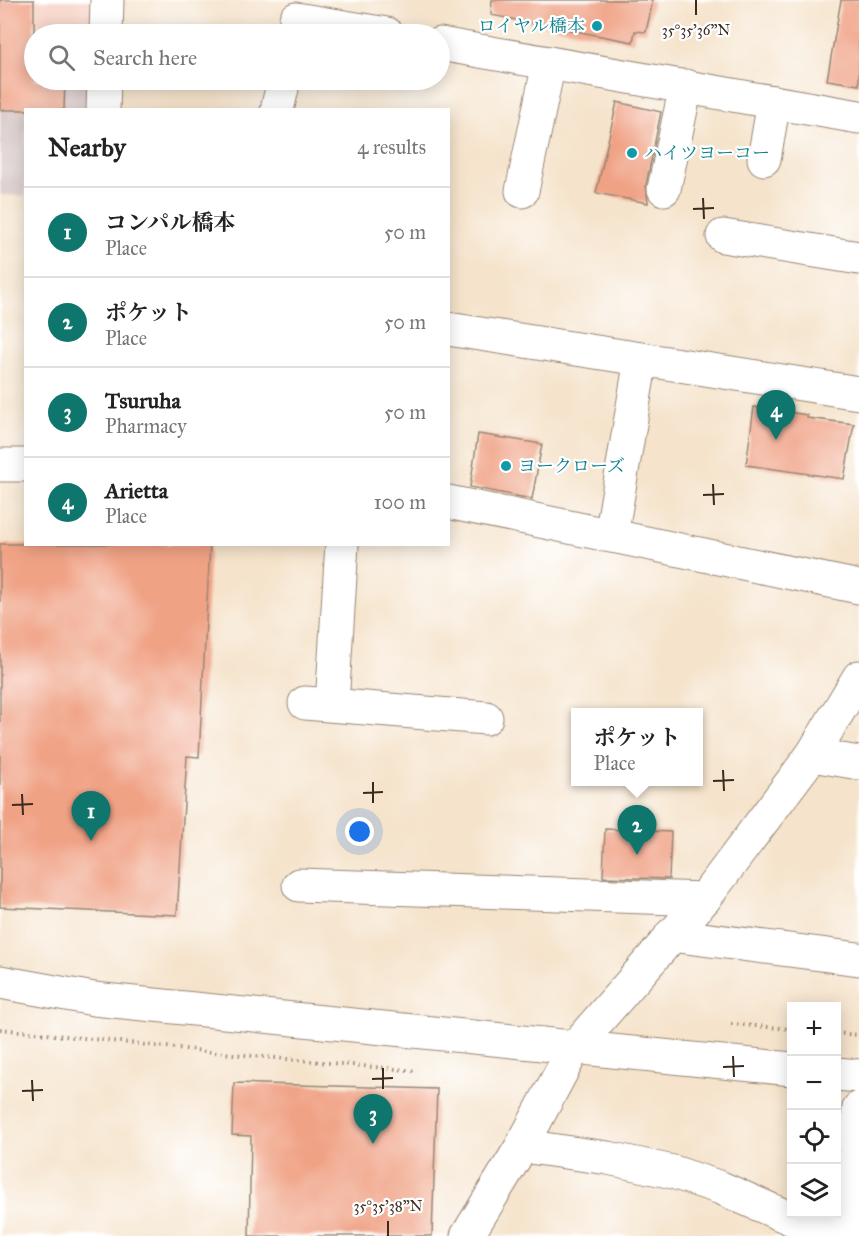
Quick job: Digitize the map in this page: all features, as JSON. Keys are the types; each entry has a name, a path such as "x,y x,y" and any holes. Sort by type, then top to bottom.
{"street":[{"path":"106,24 107,0"},
{"path":"296,18 330,24"},
{"path":"450,46 859,117"},
{"path":"522,191 549,63"},
{"path":"664,189 686,86"},
{"path":"103,108 104,90"},
{"path":"277,108 282,90"},
{"path":"764,159 774,102"},
{"path":"723,236 859,258"},
{"path":"450,329 859,393"},
{"path":"611,536 641,359"},
{"path":"0,465 24,465"},
{"path":"450,502 859,587"},
{"path":"342,546 318,704 486,718"},
{"path":"467,1236 522,1146 574,1048 704,899 812,755 859,677"},
{"path":"812,755 859,763"},
{"path":"298,885 704,899"},
{"path":"671,935 859,959"},
{"path":"0,982 94,999 787,1069"},
{"path":"841,1074 859,1076"},
{"path":"522,1146 608,1158 673,1172 721,1188 794,1220 851,1230 859,1108"}],"path":[{"path":"0,1029 222,1053 422,1071"},
{"path":"841,1033 859,1035"}],"shaded area":[{"path":"0,0 93,0 92,24 0,22"},
{"path":"0,30 24,31 24,90 90,90 89,108 24,108 24,196 0,195"}],"building":[{"path":"0,0 34,0 34,24 24,24 24,90 65,90 64,108 0,110"},
{"name":"ロイヤル橋本","path":"492,0 653,0 646,32 635,31 633,42 491,15"},
{"path":"841,0 859,0 859,85 827,80"},
{"name":"ハイツヨーコー","path":"617,102 661,112 646,185 648,203 596,193"},
{"path":"754,407 807,415 807,418 854,424 844,479 746,465"},
{"name":"ヨークローズ","path":"478,434 542,444 532,499 470,487"},
{"path":"0,544 210,546 199,757 187,756 177,915 0,907"},
{"path":"605,829 671,832 669,879 603,877"},
{"path":"234,1083 437,1089 432,1236 249,1236 251,1136 232,1135"}],"place":[{"name":"ロイヤル橋本","path":"597,26"},
{"name":"ハイツヨーコー","path":"632,153"},
{"name":"Arietta","path":"776,440"},
{"name":"ヨークローズ","path":"506,466"},
{"name":"コンパル橋本","path":"91,841"},
{"name":"ポケット","path":"637,855"},
{"name":"Tsuruha","path":"373,1144"}]}
